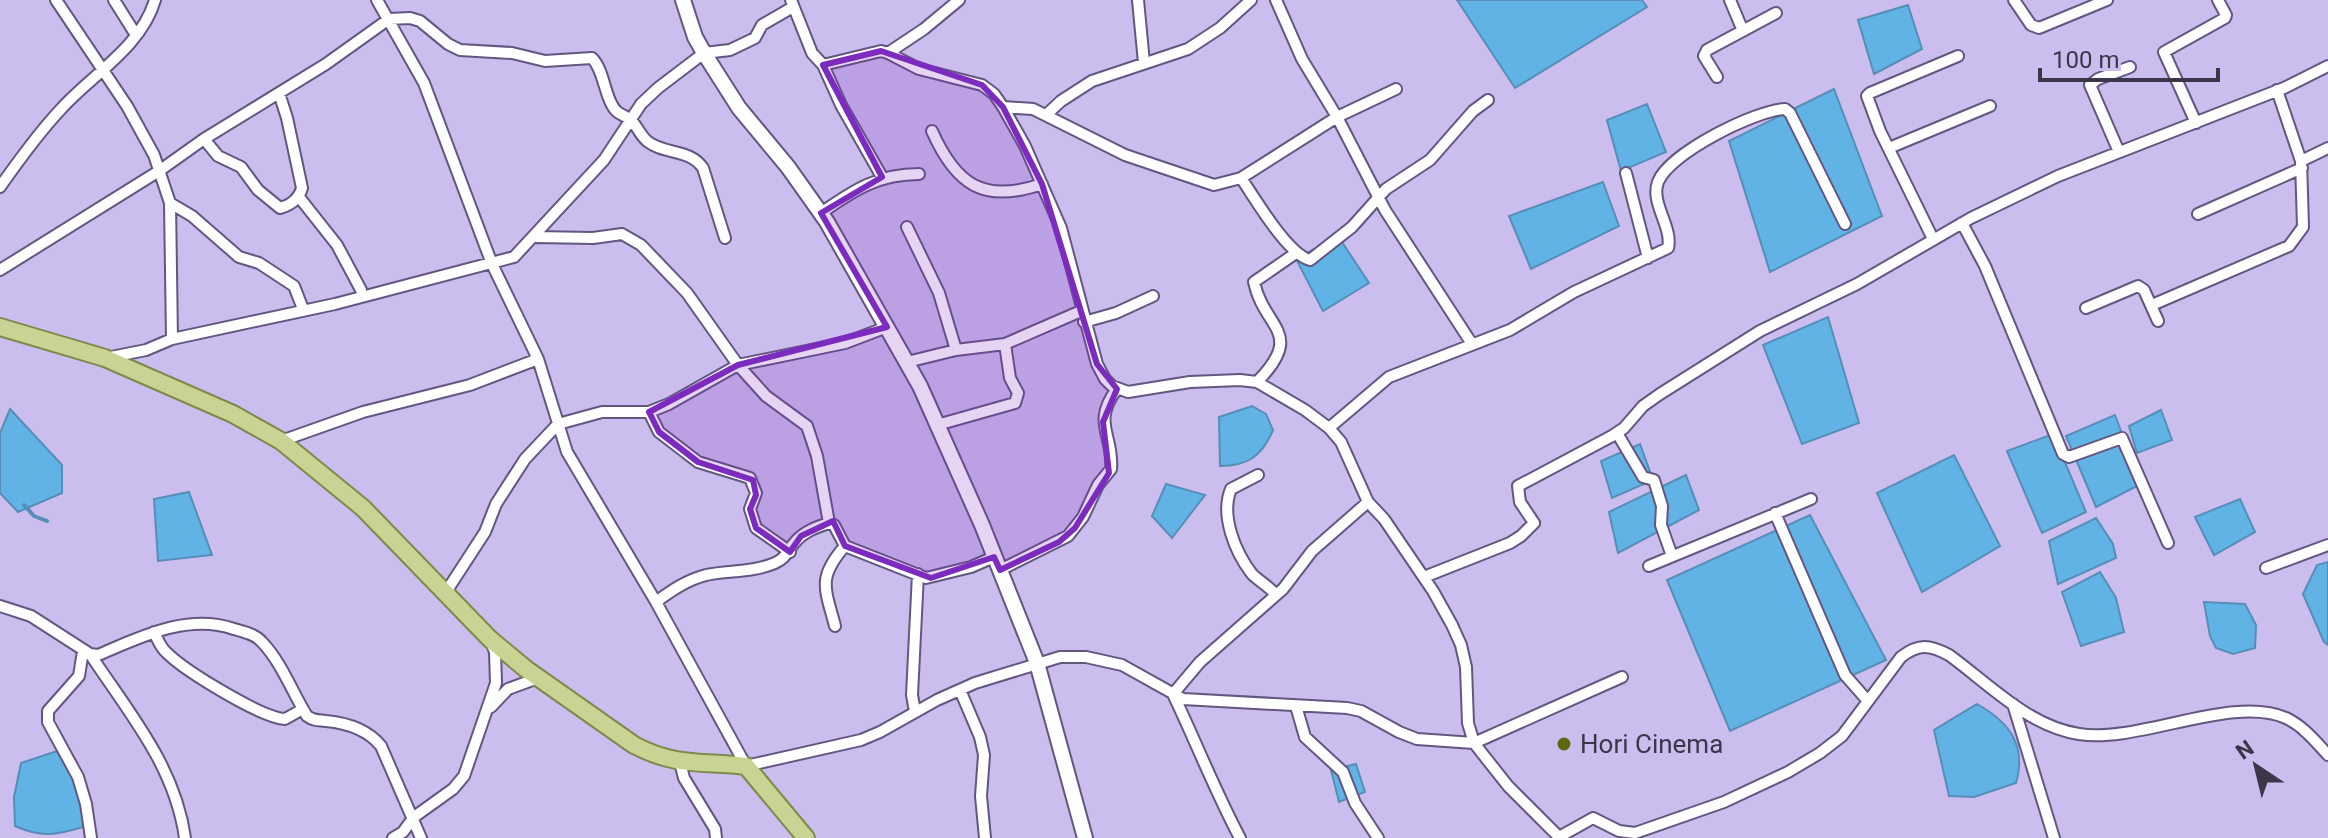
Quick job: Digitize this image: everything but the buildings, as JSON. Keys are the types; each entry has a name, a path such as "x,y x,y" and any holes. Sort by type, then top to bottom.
{"main road":[{"path":"0,327 105,358 233,414 281,441 363,508 490,639 538,678 652,755 680,762 746,766 806,838"}],"street":[{"path":"56,0 145,136 170,203 172,339"},
{"path":"114,0 136,35"},
{"path":"0,187 63,107 102,72 136,35 151,15 155,0"},
{"path":"377,0 424,83 492,264 538,359 567,452 656,602 746,766 861,740 960,690 1060,657 1086,657 1122,665 1183,699 1347,708 1361,711 1417,739 1474,743 1622,677"},
{"path":"683,0 695,37 704,53 739,108 821,213 907,362 997,563 1037,663 1085,838"},
{"path":"888,53 959,0"},
{"path":"1138,0 1144,63"},
{"path":"1046,115 1092,81 1188,49 1220,28 1251,0"},
{"path":"1276,0 1307,68 1337,117 1398,232 1472,344"},
{"path":"1730,0 1743,31"},
{"path":"2014,0 2031,25 2039,28 2107,0"},
{"path":"2196,123 2164,52 2225,18 2218,0"},
{"path":"105,358 146,350 172,339 335,304 514,257 604,160 641,104 658,88 704,53 730,50 755,38 762,25 792,3 812,53 823,65 841,105 882,177"},
{"path":"1717,77 1704,53 1776,13"},
{"path":"0,270 326,64 389,19 410,18 420,21 460,50 512,53 545,61 592,58 597,63 613,109 620,116 630,120 652,144 689,155 698,161 703,168 725,238"},
{"path":"823,65 881,51 919,69 982,85 994,94 1042,184 1061,228 1097,364 1105,379 1117,389 1128,392 1160,385 1219,380 1257,382 1276,391 1329,428 1345,451 1368,502 1384,519 1424,577 1461,645 1466,667 1468,723 1474,743 1508,786 1560,838 1593,818 1619,831 1635,833 1761,786 1820,753 1842,736 1901,657 1923,645 1949,655 2039,720 2080,735 2114,733 2231,713 2271,714 2287,718 2304,730 2328,755"},
{"path":"1933,239 1867,96 1958,56"},
{"path":"1424,577 1521,536 1534,523 1520,502 1518,486 1617,433 1631,422 1643,406 1760,331 1857,284 1962,223 2058,176 2277,90 2328,66"},
{"path":"2119,152 2090,85 2130,67"},
{"path":"1003,107 1019,106 1046,115 1125,155 1214,185 1241,178 1337,117 1396,89"},
{"path":"2152,305 2289,246 2303,227 2302,164 2277,90"},
{"path":"204,139 218,156 241,167 258,190 280,208 299,197 302,188 279,93"},
{"path":"1241,178 1296,253 1304,259 1314,258 1352,227 1378,196 1430,160 1473,111 1488,100"},
{"path":"1889,148 1990,106"},
{"path":"1329,428 1389,377 1510,330 1574,292 1664,251 1670,244 1657,192 1658,181 1668,167 1701,144 1759,114 1785,109 1790,113 1845,224"},
{"path":"932,131 950,167 970,182 998,193 1042,184"},
{"path":"2198,214 2302,164 2328,148"},
{"path":"1626,173 1648,258"},
{"path":"821,213 882,177 919,174"},
{"path":"299,197 337,245 361,290"},
{"path":"170,203 192,216 239,257 259,263 287,280 294,286 303,309"},
{"path":"1962,223 1985,266 2063,454 2069,457 2122,438 2168,543"},
{"path":"907,227 939,293 956,350"},
{"path":"535,237 593,238 622,234 633,238 681,286 738,365 766,396 807,426 817,456 829,523"},
{"path":"1257,382 1276,361 1281,344 1280,334 1254,282 1296,253"},
{"path":"2086,308 2138,286 2144,290 2158,321"},
{"path":"907,362 956,350 1005,344 1083,317 1116,313 1153,296"},
{"path":"446,592 479,543 496,504 525,459 558,424 602,412 649,412 738,365 845,343 887,327"},
{"path":"937,425 1015,403 1018,393 1010,378 1005,344"},
{"path":"281,441 363,412 470,385 538,359"},
{"path":"829,523 834,525 845,546 931,578 997,563 1059,542 1083,517 1098,485 1111,469 1103,422 1107,402 1117,389"},
{"path":"649,412 659,432 698,462 750,478 756,493 750,509 756,528 790,552"},
{"path":"1617,433 1643,477 1654,480 1662,506 1661,525 1672,556"},
{"path":"1258,475 1231,489 1227,508 1229,524 1240,554 1252,573 1269,585 1276,595"},
{"path":"1649,566 1811,499"},
{"path":"1173,694 1200,662 1276,595 1312,551 1368,502"},
{"path":"1775,513 1845,675 1867,700"},
{"path":"656,602 694,579 757,569 781,560 801,536 829,523"},
{"path":"2266,568 2328,545"},
{"path":"835,626 826,593 825,574 845,546"},
{"path":"915,712 912,695 918,574"},
{"path":"0,606 31,616 86,653 146,734 167,774 185,838"},
{"path":"86,653 98,655 154,632 190,624 225,625 252,634 261,641 282,670 312,720 342,724 372,736 381,746 421,838"},
{"path":"154,632 160,646 179,664 256,710 285,719 303,709"},
{"path":"393,838 403,832 414,817 453,789 464,776 496,683 495,652 490,639"},
{"path":"86,653 79,676 48,711 48,722 78,777 91,838"},
{"path":"487,712 508,689 538,678"},
{"path":"960,690 980,737 984,755 981,796 985,838"},
{"path":"1173,694 1240,838"},
{"path":"2013,704 2054,838"},
{"path":"1296,706 1305,737 1343,772 1355,803 1378,838"},
{"path":"680,762 684,778 715,829 716,838"}],"highlighted area":[{"path":"881,51 982,85 1003,107 1042,184 1097,364 1117,389 1103,422 1109,473 1075,528 1059,542 1000,570 994,557 931,578 845,546 833,521 801,536 790,552 756,528 750,509 756,495 753,480 698,462 659,432 649,412 738,365 887,327 821,213 882,177 823,65"}],"water":[{"path":"1457,0 1642,0 1647,7 1515,88"},
{"path":"1908,5 1922,49 1874,74 1858,20"},
{"path":"1834,89 1882,216 1770,272 1729,141"},
{"path":"1647,104 1666,152 1621,171 1607,120"},
{"path":"1603,182 1619,226 1531,269 1509,216"},
{"path":"1338,236 1369,283 1323,311 1296,259"},
{"path":"1828,317 1859,423 1802,444 1763,345"},
{"path":"1252,406 1266,414 1273,430 1269,439 1253,458 1239,464 1220,466 1219,417"},
{"path":"10,409 62,465 62,493 18,512 0,493 0,433"},
{"path":"2161,410 2172,440 2137,453 2129,426"},
{"path":"2115,415 2141,484 2096,507 2066,436"},
{"path":"2053,434 2086,512 2042,533 2007,451"},
{"path":"1640,444 1653,480 1612,498 1601,461"},
{"path":"1954,455 2000,546 1922,592 1877,493"},
{"path":"1686,475 1699,510 1618,553 1609,512"},
{"path":"1166,484 1205,495 1172,538 1152,516"},
{"path":"189,492 212,555 158,561 154,499"},
{"path":"2240,499 2255,532 2214,555 2195,517"},
{"path":"1810,515 1886,660 1730,731 1667,580"},
{"path":"2096,518 2113,544 2116,558 2058,584 2049,541"},
{"path":"2328,562 2328,645 2303,594 2317,565"},
{"path":"2100,572 2116,598 2124,632 2081,646 2062,592"},
{"path":"2204,602 2245,604 2256,625 2255,648 2233,654 2216,648 2210,636"},
{"path":"1977,704 1998,719 2013,736 2019,757 2016,783 1974,797 1949,796 1934,730"},
{"path":"60,750 88,805 83,827 49,834 15,826 14,797 21,763"},
{"path":"1356,764 1365,792 1339,802 1331,770"}],"waterway":[{"path":"24,505 34,516 47,521"}],"place":[{"name":"Hori Cinema","path":"1564,744"}]}
